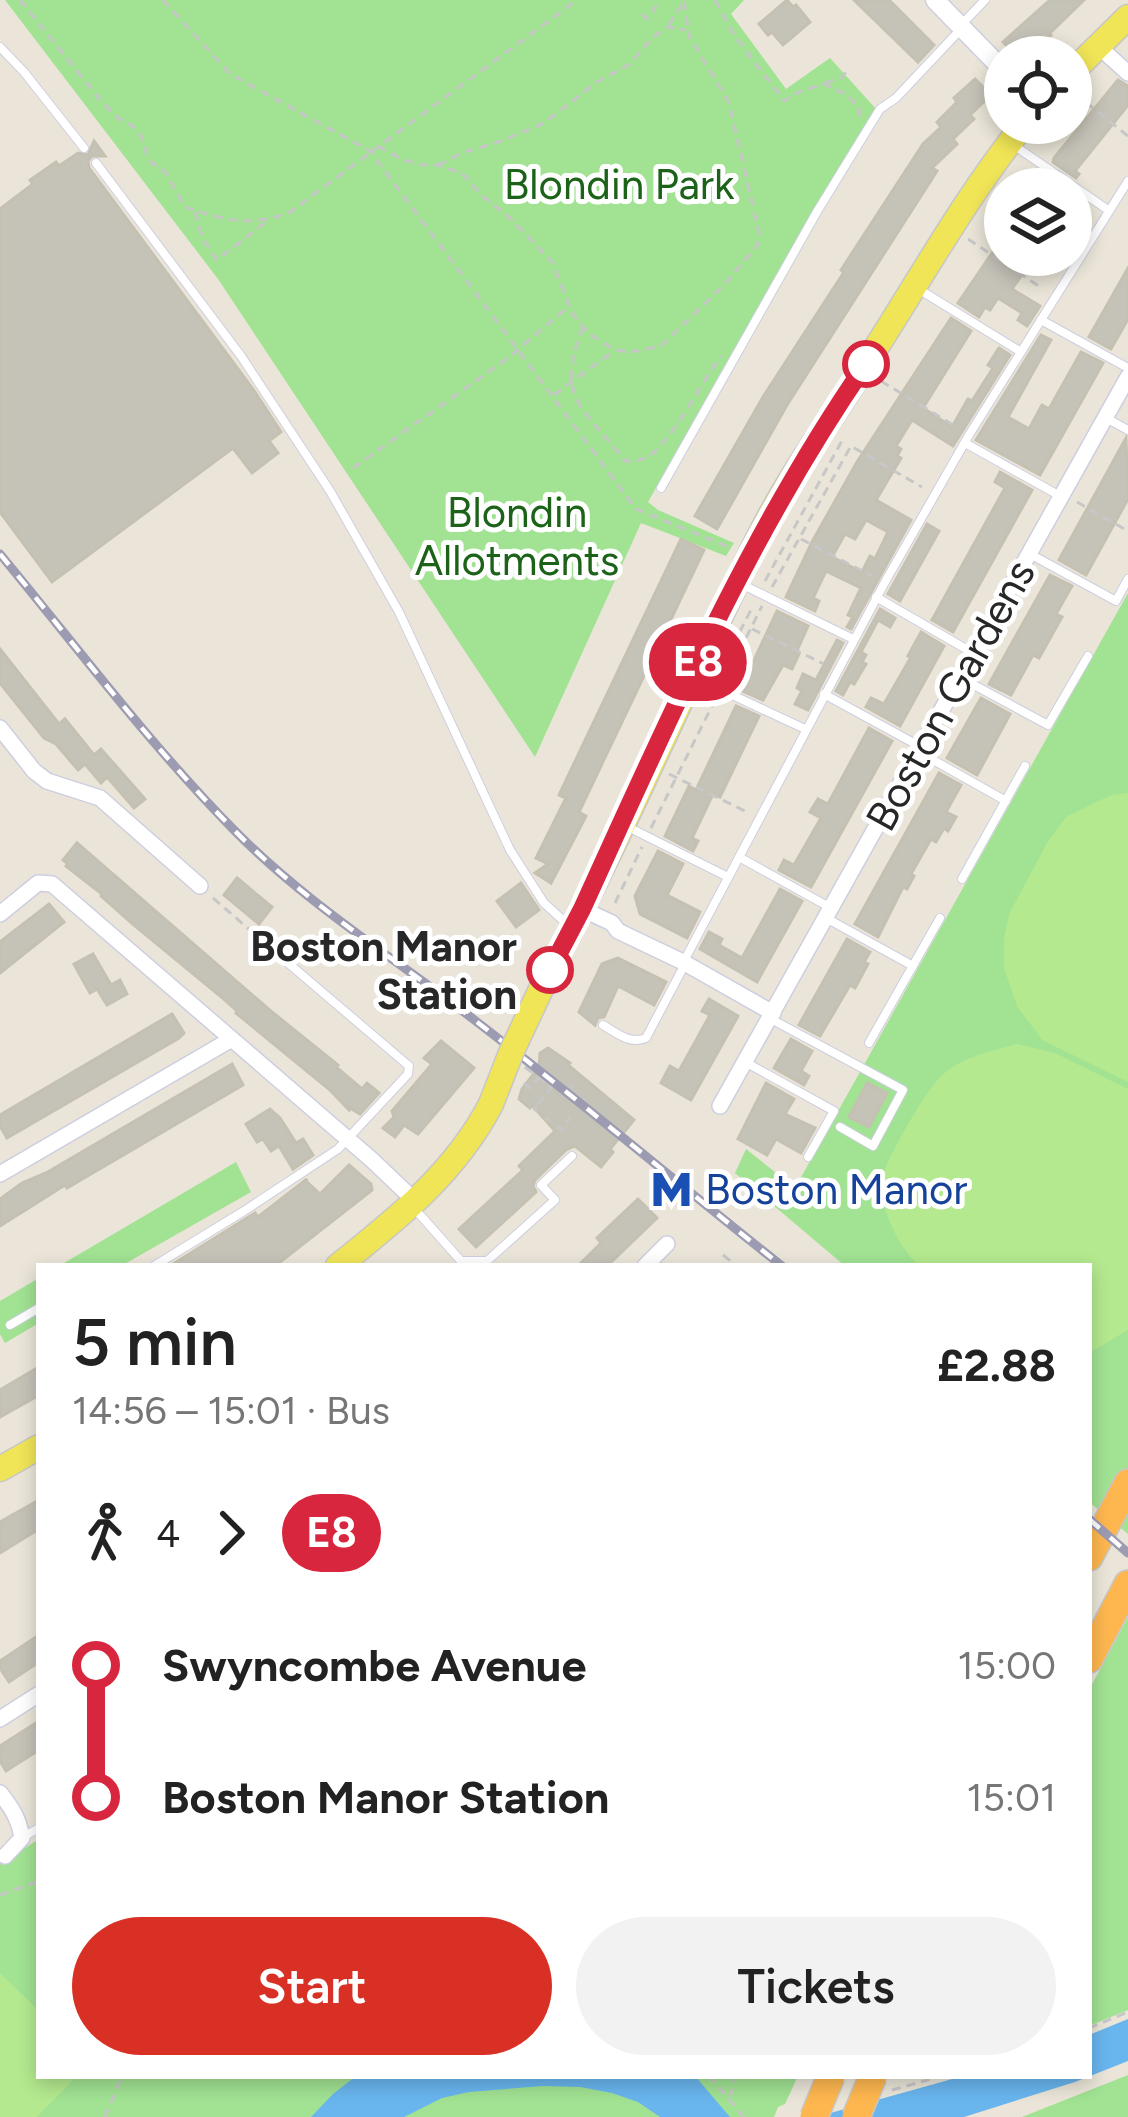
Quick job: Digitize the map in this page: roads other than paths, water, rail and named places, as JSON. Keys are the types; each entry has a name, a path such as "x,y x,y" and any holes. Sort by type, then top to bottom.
{"highway":[{"path":"1092,1551 1128,1484"},
{"path":"1092,1653 1128,1584"},
{"path":"814,2117 830,2079"},
{"path":"856,2117 872,2079"}],"main road":[{"path":"1092,55 1128,17"},
{"path":"342,1263 413,1203 456,1159 491,1104 511,1052 622,824 702,681 747,588 749,556 824,425 1010,144"},
{"path":"0,1469 36,1450"}],"street":[{"path":"935,0 984,51"},
{"path":"1098,46 1128,73"},
{"name":"Boston Gardens","path":"721,1106 1128,373"},
{"path":"0,728 34,771 47,781 100,798 153,833 200,886"},
{"path":"0,914 38,883 52,884 413,1203"},
{"path":"577,918 612,923 618,931 684,963 771,1016"},
{"path":"0,1174 230,1040"},
{"path":"648,1263 667,1244"},
{"path":"0,1719 36,1696"},
{"path":"0,1793 20,1822 22,1838 3,1857"}],"lane":[{"path":"661,488 880,109 896,98 985,0"},
{"path":"0,47 84,148"},
{"path":"1030,144 1108,210"},
{"path":"96,163 241,356 330,491 400,612 510,850 556,916 577,918"},
{"path":"603,1025 632,1040 646,1038 884,582 1128,181"},
{"path":"914,286 1021,352"},
{"path":"1041,320 1128,373"},
{"path":"1105,417 1128,430"},
{"path":"967,439 1061,495"},
{"path":"1029,553 1116,601 1128,579"},
{"path":"747,588 854,639"},
{"path":"876,597 973,653"},
{"path":"960,677 1048,725 1088,656"},
{"path":"702,681 805,729"},
{"path":"824,694 1006,801"},
{"path":"962,879 1025,766"},
{"path":"622,824 728,877"},
{"path":"739,857 913,967"},
{"path":"869,1043 940,918"},
{"path":"159,1263 338,1149 409,1074 409,1066 261,940"},
{"path":"771,1016 903,1090 873,1146 840,1127"},
{"path":"745,1062 834,1111 808,1157"},
{"path":"413,1203 461,1261 487,1261 555,1200 541,1185 572,1156"},
{"path":"10,1325 36,1310"},
{"path":"22,1838 36,1830"}],"water":[{"path":"1128,2019 1128,2061 1092,2075 1092,2034"},
{"path":"352,2079 698,2079 730,2117 660,2117 612,2093 543,2086 442,2098 404,2117 311,2117"},
{"path":"952,2079 1083,2079 964,2117 816,2117"}],"railway":[{"path":"0,554 173,765 263,858 778,1263"},
{"path":"1092,1522 1128,1553"}],"place":[{"name":"Boston Manor Station","path":"550,970"},
{"name":"Boston Manor","path":"671,1189"}],"park label":[{"name":"Blondin Park","path":"619,184"},
{"name":"Blondin Allotments","path":"517,536"}]}
